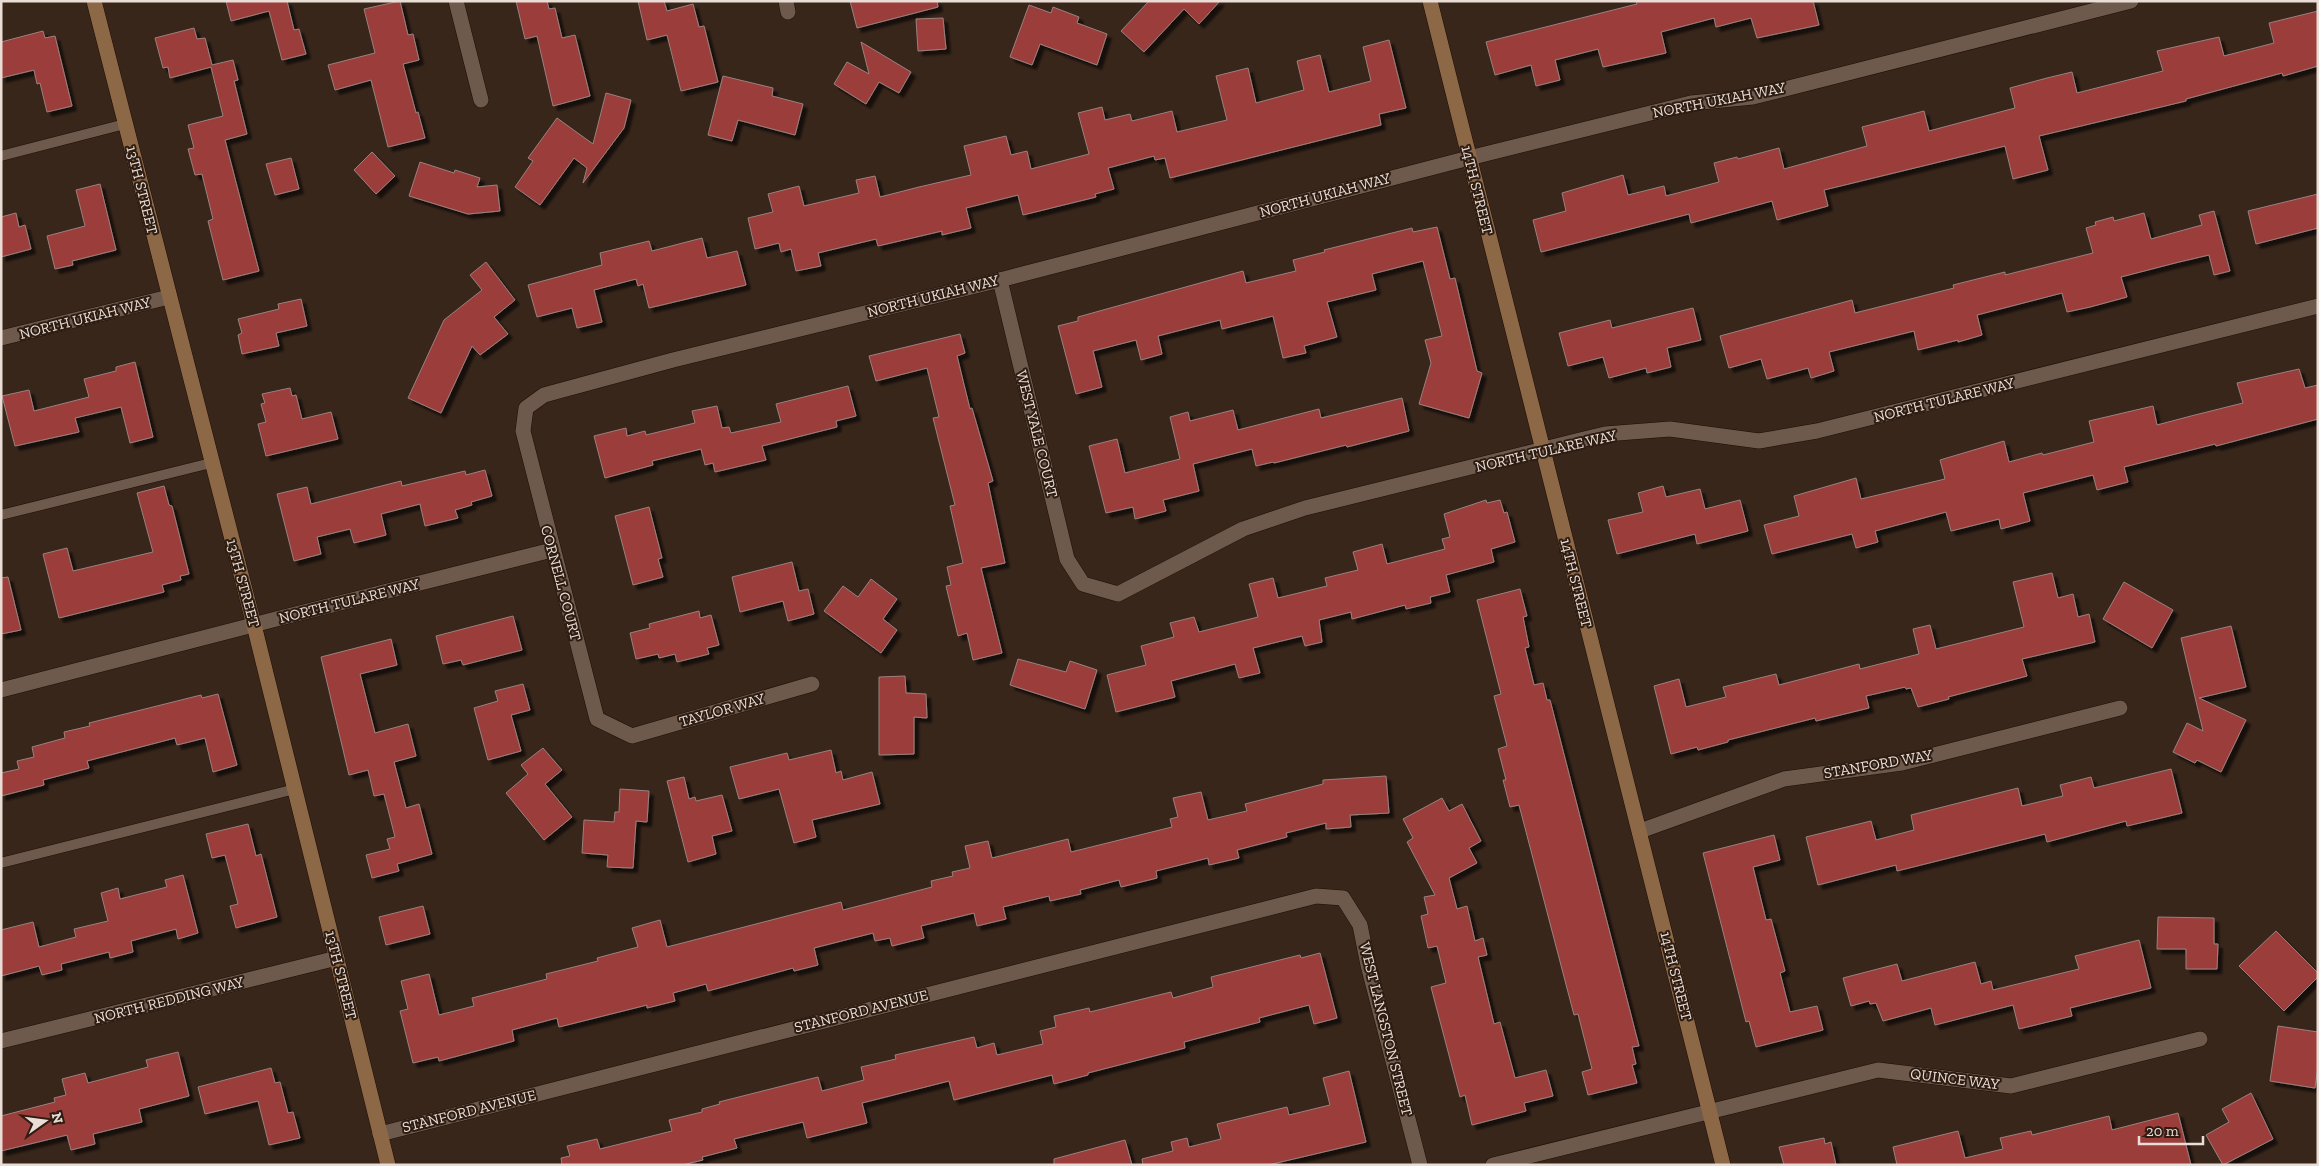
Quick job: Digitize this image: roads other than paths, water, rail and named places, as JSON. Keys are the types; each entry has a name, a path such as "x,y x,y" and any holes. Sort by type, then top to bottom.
{"street":[{"name":"13TH STREET","path":"94,1 254,625 388,1165"},
{"path":"456,1 481,100"},
{"name":"14TH STREET","path":"1430,1 1723,1165"},
{"name":"NORTH UKIAH WAY","path":"526,408 544,395 672,360 1000,280 1469,158 1691,103 1753,96 2131,1"},
{"name":"WEST YALE COURT","path":"1000,280 1067,559 1083,584"},
{"name":"NORTH UKIAH WAY","path":"1,338 169,297"},
{"name":"NORTH TULARE WAY","path":"1083,584 1118,594 1252,526 1305,508 1605,434 1670,429 1759,440 1817,431 2318,306"},
{"name":"CORNELL COURT","path":"526,408 523,431 552,550 597,719 632,736"},
{"name":"NORTH TULARE WAY","path":"1,690 552,550"},
{"name":"TAYLOR WAY","path":"632,736 812,684"},
{"name":"STANFORD WAY","path":"1640,831 1784,779 1902,762 2120,708"},
{"name":"STANFORD AVENUE","path":"380,1134 1265,908 1316,896 1343,898"},
{"name":"WEST LANGSTON STREET","path":"1343,898 1360,925 1368,965 1420,1165"},
{"name":"NORTH REDDING WAY","path":"1,1041 337,958"},
{"name":"QUINCE WAY","path":"1492,1165 1878,1070 2012,1086 2200,1040"}],"lane":[{"path":"1,156 125,124"},
{"path":"1,515 211,463"},
{"path":"1,863 295,790"}]}
